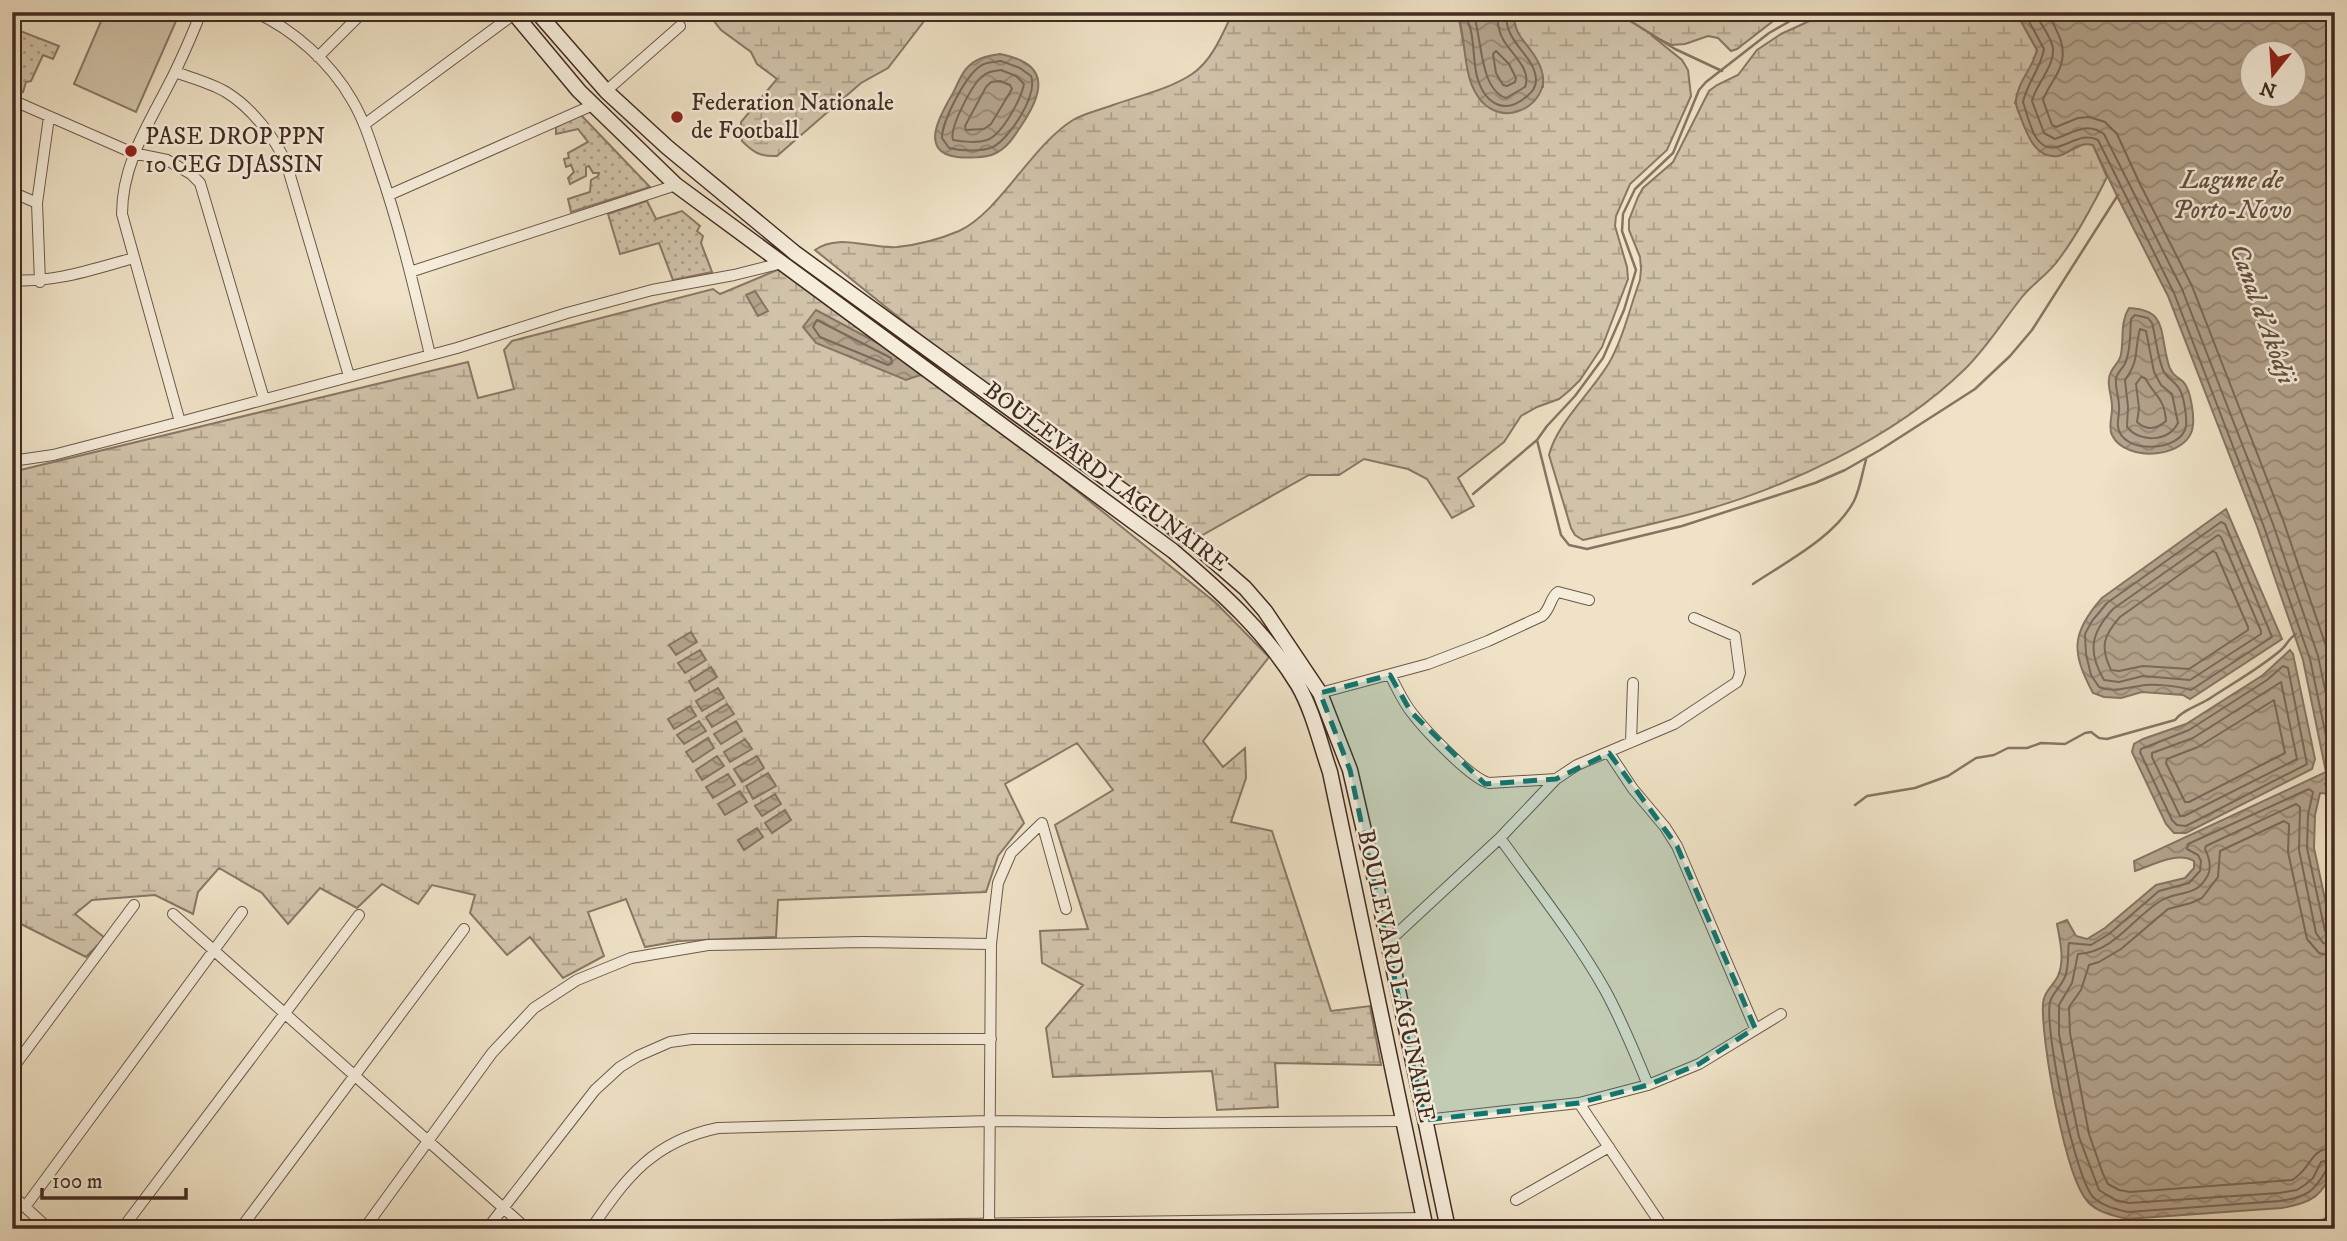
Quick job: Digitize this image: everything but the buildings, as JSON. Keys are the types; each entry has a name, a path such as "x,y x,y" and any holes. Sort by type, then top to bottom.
{"main road":[{"name":"BOULEVARD LAGUNAIRE","path":"537,12 606,91 667,147 795,253 1184,535 1244,588 1265,611 1320,693 1350,770 1448,1229"},
{"name":"BOULEVARD LAGUNAIRE","path":"514,13 571,82 676,185 1173,551 1230,600 1275,653 1298,686 1309,710 1329,772 1425,1223"}],"street":[{"path":"180,422 122,214 122,198 133,153 175,72 201,12"},
{"path":"255,12 272,15 318,57 352,99 365,124 389,195 430,355"},
{"path":"318,57 362,12"},
{"path":"365,124 514,13"},
{"path":"606,91 680,26"},
{"path":"175,72 228,93 259,121 279,148 286,162 349,376"},
{"path":"12,100 133,153 167,160 191,174 200,183 264,399"},
{"path":"389,195 593,105"},
{"path":"40,282 37,203 49,117"},
{"path":"410,272 676,185"},
{"path":"12,192 37,203"},
{"path":"12,280 40,282 57,279 134,258"},
{"path":"12,461 53,455 180,422 430,355 652,290 782,264"},
{"path":"1320,693 1428,664 1488,641 1542,616 1558,592 1589,600"},
{"path":"1388,942 1500,838 1556,779 1577,765 1675,724 1739,678 1735,636 1694,618"},
{"path":"1390,675 1411,712 1452,755 1482,781 1489,783 1556,779"},
{"path":"1631,742 1633,683"},
{"path":"1608,753 1677,846 1755,1028"},
{"path":"989,1226 991,944 998,883 1004,863 1011,853 1042,823 1066,909"},
{"path":"1500,838 1605,989 1626,1029 1648,1085"},
{"path":"12,1069 134,905"},
{"path":"25,1207 243,912"},
{"path":"173,914 527,1229"},
{"path":"122,1229 359,915"},
{"path":"240,1229 464,929"},
{"path":"364,1229 492,1053 534,1009 577,980 631,958 684,947 863,942 991,944"},
{"path":"1425,1120 1579,1103 1648,1085 1699,1064 1781,1014"},
{"path":"487,1229 595,1090 620,1067 670,1042 692,1039 991,1040"},
{"path":"1579,1103 1664,1229"},
{"path":"591,1229 633,1173 663,1148 696,1132 718,1128 991,1121 1403,1121"},
{"path":"1516,1200 1609,1147"},
{"path":"12,1195 49,1229"},
{"path":"774,1229 805,1226 1425,1223"}],"highlighted area":[{"path":"1390,675 1411,712 1485,784 1556,779 1609,753 1677,846 1755,1028 1699,1064 1648,1085 1579,1103 1425,1120 1350,770 1320,693"}],"green space":[{"path":"105,12 180,12 136,112 74,84"},
{"path":"707,12 931,12 888,68 861,83 777,156 766,156 757,153 742,141 741,122 777,79 757,64 751,52 721,30"},
{"path":"1233,12 1452,12 1459,19 1471,82 1482,102 1543,87 1537,63 1517,32 1509,12 1785,12 1731,51 1718,38 1708,36 1685,44 1671,45 1651,35 1682,60 1688,70 1691,96 1667,150 1630,184 1616,216 1615,226 1628,279 1602,347 1580,380 1559,399 1521,416 1504,442 1458,478 1474,506 1452,518 1427,479 1408,469 1364,459 1339,475 1309,475 1183,546 815,250 824,245 844,242 886,247 905,246 959,231 988,209 1043,146 1073,120 1164,88 1192,74 1216,46"},
{"path":"1829,12 2016,12 2037,50 2015,103 2058,156 2086,143 2093,145 2107,177 2091,209 2055,264 2022,297 1966,368 1906,417 1836,458 1761,491 1687,515 1583,540 1575,535 1571,528 1549,455 1559,431 1609,363 1622,333 1640,280 1640,257 1629,230 1629,220 1638,197 1643,188 1673,162 1709,91 1738,75 1757,50 1781,34"},
{"path":"15,29 59,46 53,59 43,55 31,81 26,82 23,92 12,87 12,35"},
{"path":"580,114 650,187 571,212 568,199 590,192 591,180 599,173 593,173 589,166 586,167 586,176 570,184 568,178 574,172 571,165 566,167 564,159 569,158 568,153 588,142 578,129 556,134 556,127"},
{"path":"647,201 656,219 682,211 700,226 697,231 703,236 701,243 712,272 673,280 659,243 620,254 608,214"},
{"path":"794,263 1216,603 1269,657 1203,741 1223,767 1245,748 1246,778 1231,822 1272,831 1331,1011 1370,1006 1381,1065 1275,1063 1278,1107 1217,1110 1212,1071 1053,1077 1046,1028 1083,985 1042,963 1040,931 1088,929 1055,825 1113,790 1077,743 1005,784 1024,823 998,856 986,892 778,900 776,937 679,941 645,947 626,899 588,912 604,956 563,978 530,937 507,955 470,913 475,895 432,885 418,904 382,884 357,908 320,888 288,924 262,893 219,868 198,892 193,914 155,895 92,900 75,914 105,938 86,957 21,924 12,931 12,472 468,362 478,398 514,389 504,350 512,341 713,289 720,294"}],"water":[{"path":"1452,12 1511,14 1518,33 1536,58 1542,72 1543,85 1538,96 1529,105 1518,111 1505,113 1492,110 1480,100 1469,76 1459,19"},
{"path":"2016,12 2335,12 2335,817 2331,794 2320,793 2315,815 2314,848 2335,946 2335,1166 2321,1191 2301,1204 2281,1208 2127,1219 2111,1215 2088,1202 2079,1188 2063,1138 2050,1076 2043,1022 2043,1000 2058,976 2061,964 2057,924 2067,920 2076,936 2087,939 2105,928 2156,885 2185,878 2194,868 2194,861 2173,858 2135,871 2134,861 2326,772 2303,660 2258,529 2168,296 2093,145 2079,146 2063,155 2050,156 2039,150 2030,139 2016,100 2037,50"},
{"path":"1000,54 1027,64 1034,71 1038,88 1031,110 1011,141 994,154 965,158 945,154 938,148 935,140 936,130 943,110 961,77 973,62"},
{"path":"755,291 768,311 758,316 746,295"},
{"path":"2129,308 2148,312 2158,321 2171,370 2185,384 2189,393 2193,421 2190,436 2181,445 2170,450 2143,453 2130,450 2119,444 2111,432 2109,376 2120,357 2123,324"},
{"path":"816,310 900,355 920,375 906,380 816,343 803,327"},
{"path":"2226,509 2282,639 2190,699 2183,695 2142,692 2121,698 2093,693 2078,654 2080,633 2092,610 2102,598"},
{"path":"691,632 697,642 676,655 669,645"},
{"path":"700,650 706,660 685,673 678,663"},
{"path":"2290,650 2315,759 2312,769 2186,833 2174,833 2166,824 2132,752 2134,744 2186,724 2263,675"},
{"path":"711,667 717,677 695,691 689,681"},
{"path":"718,688 724,698 702,711 696,701"},
{"path":"727,704 734,714 712,727 706,717"},
{"path":"690,706 696,716 674,729 668,719"},
{"path":"699,721 706,731 684,744 677,735"},
{"path":"736,721 742,731 721,744 714,734"},
{"path":"708,738 714,748 693,762 686,752"},
{"path":"745,739 752,749 730,762 724,752"},
{"path":"717,756 724,766 702,780 696,770"},
{"path":"757,756 764,768 742,782 734,769"},
{"path":"768,773 776,786 753,799 746,786"},
{"path":"728,774 735,785 713,798 706,787"},
{"path":"740,791 747,802 725,815 718,804"},
{"path":"775,794 781,804 762,816 755,806"},
{"path":"785,810 791,820 772,833 765,823"},
{"path":"757,828 763,837 744,850 738,840"}],"waterway":[{"path":"1616,12 1675,49 1722,71"},
{"path":"1473,494 1537,440 1603,358 1624,310 1636,270 1622,231 1623,214 1635,189 1673,153 1699,90 1769,33 1806,12"},
{"path":"1537,440 1561,535 1569,545 1587,549 1682,526 1815,483 1880,450 1975,389 2010,356 2032,330 2118,195"},
{"path":"1753,584 1809,548 1846,514 1854,501 1866,460"},
{"path":"1855,805 1867,796 1915,788 1948,776 1976,758 1994,755 2008,748 2027,748 2041,743 2065,744 2091,732 2099,738 2107,739 2175,720 2265,663 2296,634"},
{"path":"2306,1229 2335,1211"}],"place":[{"name":"Federation Nationale de Football","path":"677,117"},
{"name":"PASE DROP PPN 10 CEG DJASSIN","path":"131,151"}],"water label":[{"name":"Lagune de Porto-Novo","path":"2232,195"},
{"name":"Canal d'Akôdji","path":"2262,314"}]}
